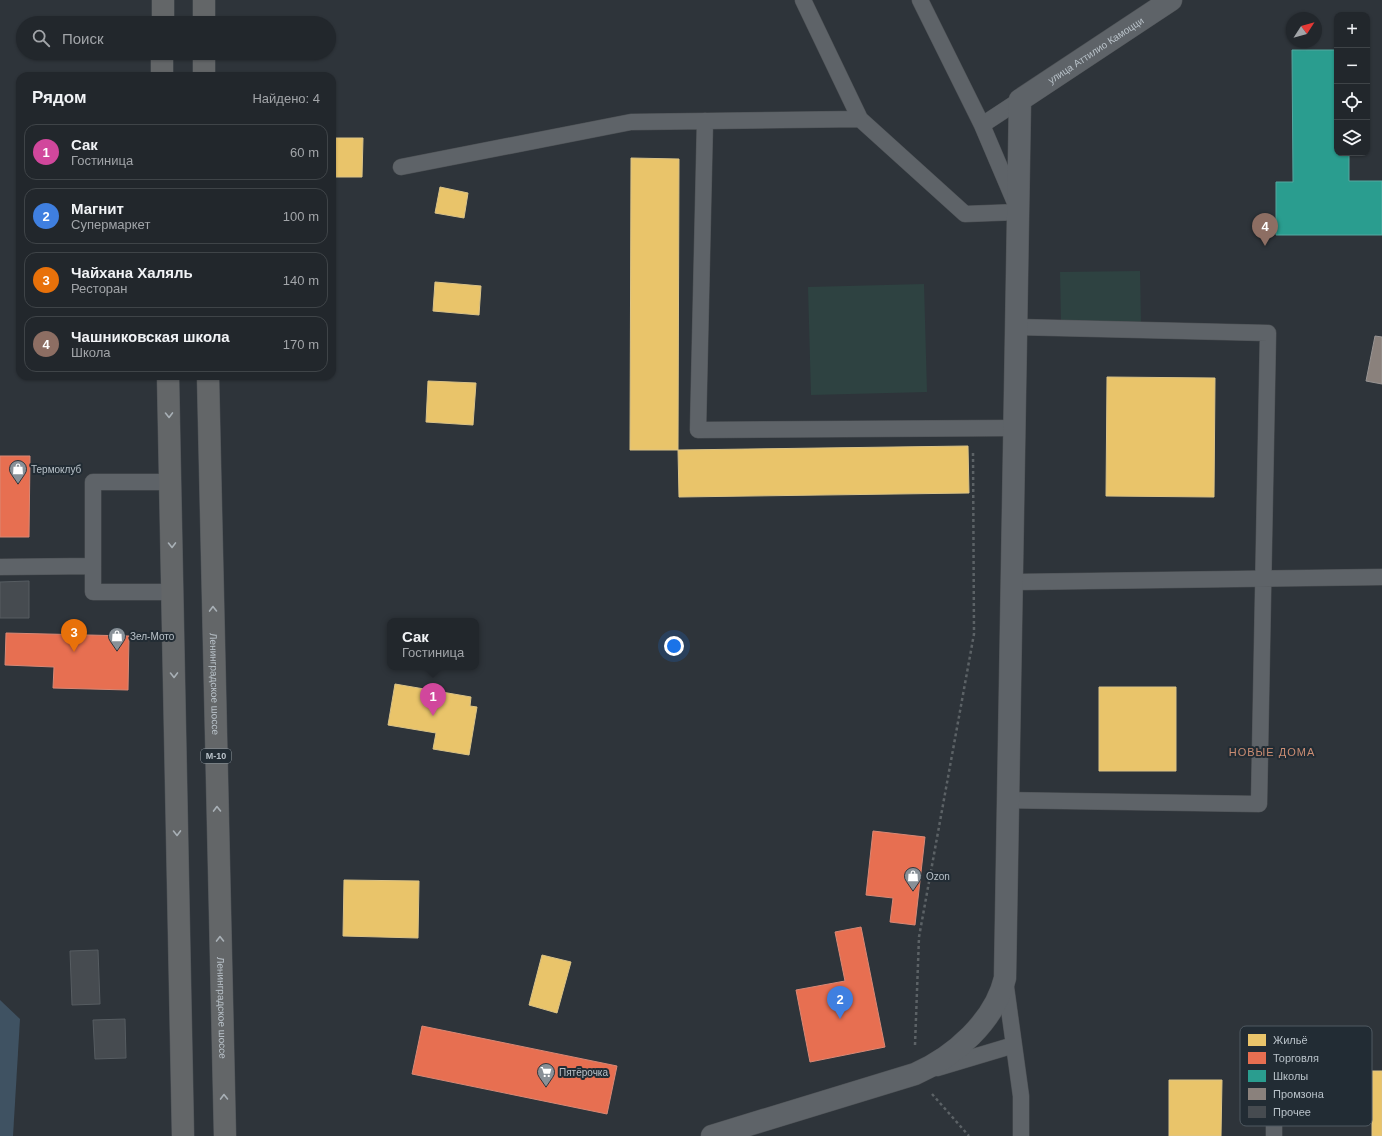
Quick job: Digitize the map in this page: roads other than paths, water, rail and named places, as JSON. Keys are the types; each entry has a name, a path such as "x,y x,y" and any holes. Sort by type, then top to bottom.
{"highway":[{"path":"163,0 163,16"},
{"path":"204,0 204,16"},
{"path":"162,60 162,72"},
{"path":"204,60 204,72"},
{"path":"168,380 183,1136"},
{"name":"Ленинградское шоссе","path":"208,380 224,1136"}],"street":[{"name":"улица Аттилио Камоцци","path":"1020,100 1171,0"},
{"path":"712,1136 914,1074 932,1066 949,1056 969,1038 978,1028 1001,993 1005,978 1020,100"}],"lane":[{"path":"803,0 860,119 965,214 1018,212 982,125 920,0"},
{"path":"982,125 1020,100"},
{"path":"401,167 631,122 860,119"},
{"path":"705,121 698,430 1015,428"},
{"path":"1008,800 1259,804 1268,333 1016,327"},
{"path":"170,482 93,482 93,592 173,592"},
{"path":"0,567 93,566"},
{"path":"1012,582 1382,577"},
{"path":"1005,978 1021,1096 1021,1136"},
{"path":"914,1074 1014,1045"}],"water":[{"path":"0,1000 20,1019 13,1136 0,1136"}],"place":[{"name":"Чашниковская школа","path":"1265,246"},
{"name":"Термоклуб","path":"18,484"},
{"name":"Зел-Мото","path":"117,651"},
{"name":"Чайхана Халяль","path":"74,652"},
{"name":"Сак","path":"433,716"},
{"name":"Ozon","path":"913,891"},
{"name":"Магнит","path":"840,1019"},
{"name":"Пятёрочка","path":"546,1087"}],"district":[{"name":"НОВЫЕ ДОМА","path":"1272,752"}]}
